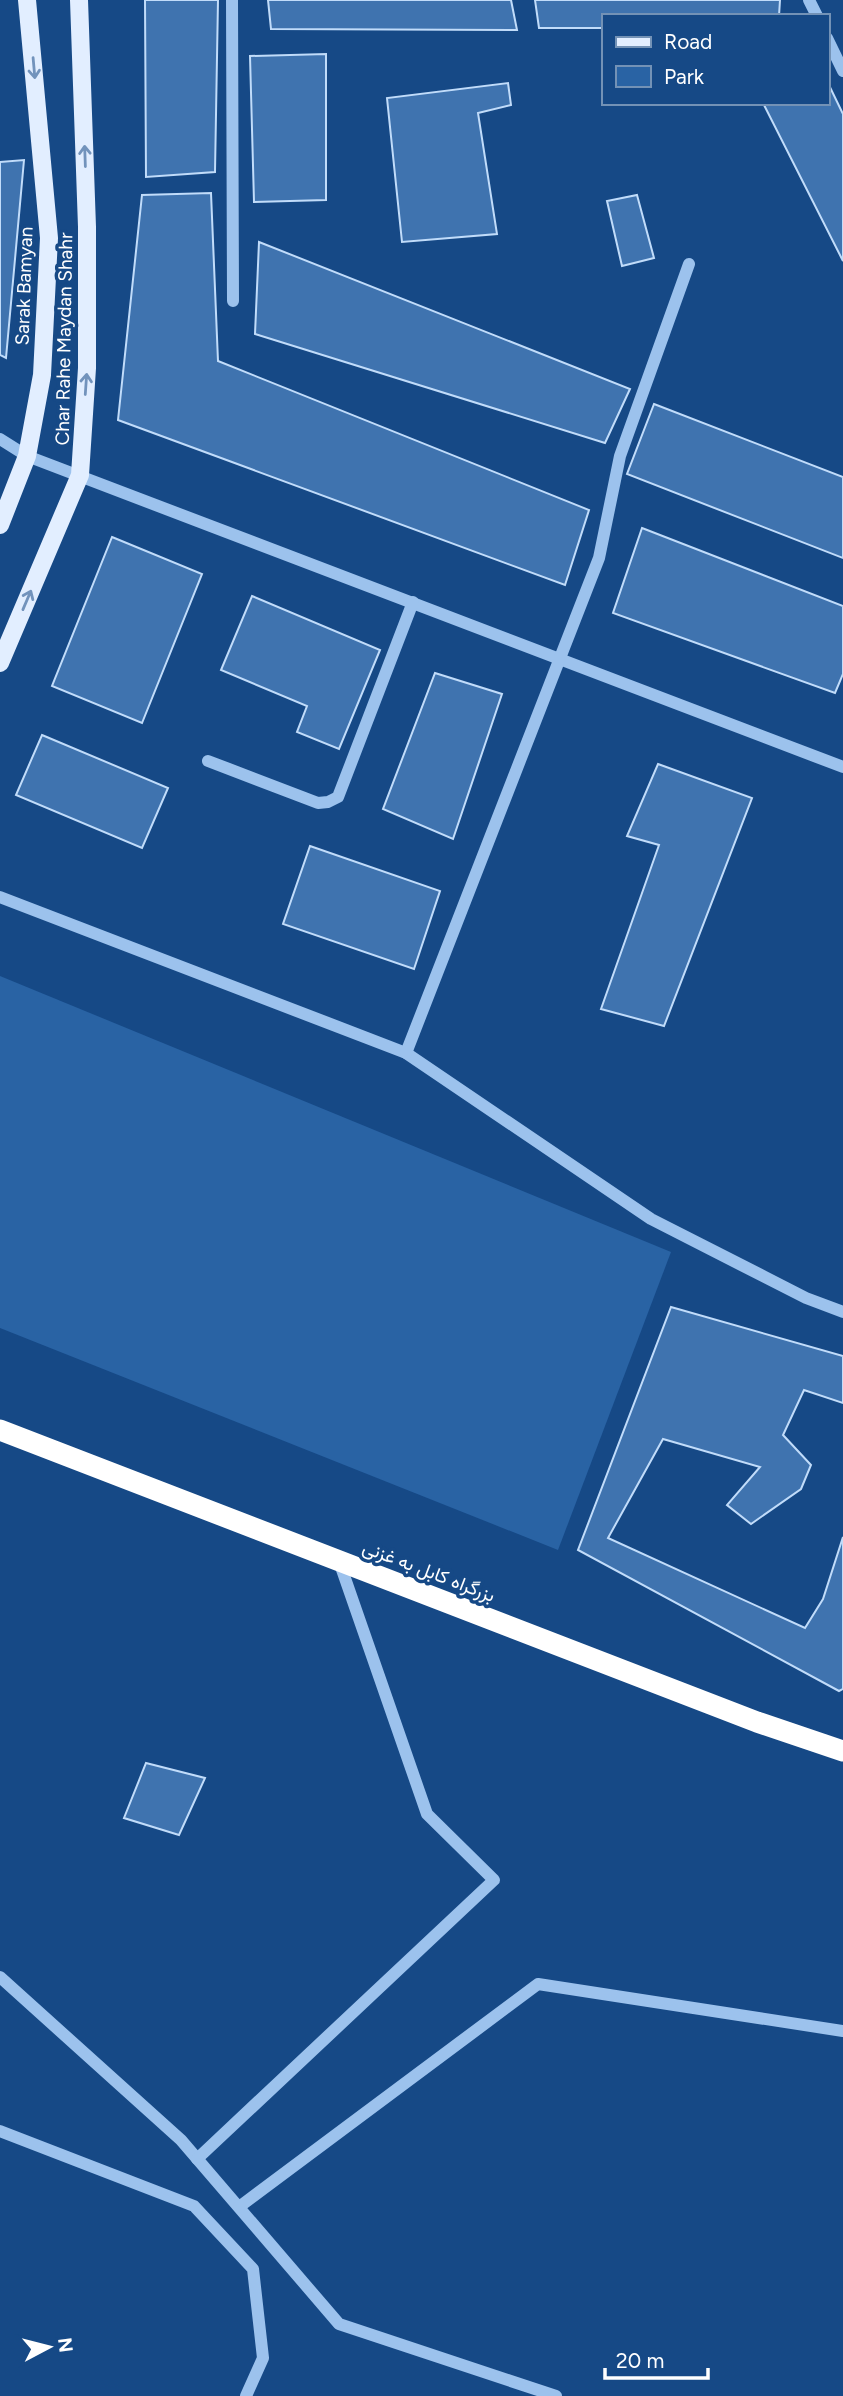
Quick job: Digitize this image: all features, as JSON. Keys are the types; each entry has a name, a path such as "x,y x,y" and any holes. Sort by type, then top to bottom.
{"highway":[{"name":"بزرگراه کابل به غزنی","path":"0,1430 744,1717 843,1751"}],"main road":[{"name":"Sarak Bamyan","path":"0,525 27,456 42,375 49,237 27,0"},
{"name":"Char Rahe Maydan Shahr","path":"0,663 80,475 88,368 88,227 79,0"}],"street":[{"path":"232,0 233,301"},
{"path":"829,42 843,71"},
{"path":"406,1053 599,558 620,456 689,264"},
{"path":"0,439 27,456 843,766"},
{"path":"208,761 318,803 338,797 414,603"},
{"path":"0,897 406,1053 651,1219 807,1298 843,1312"},
{"path":"197,2159 494,1880 427,1814 339,1560"},
{"path":"0,1977 181,2140 339,2325 556,2396"},
{"path":"239,2207 538,1984 843,2031"},
{"path":"0,2130 194,2206 253,2269 263,2358 246,2396"}],"green space":[{"path":"0,976 671,1252 558,1550 0,1328"}],"building":[{"path":"145,0 218,0 215,172 146,177"},
{"path":"268,0 511,0 517,30 271,29"},
{"path":"535,0 780,0 779,14 602,14 602,28 539,28"},
{"path":"326,54 326,200 254,202 250,56"},
{"path":"508,83 511,105 478,113 497,234 402,242 387,98"},
{"path":"829,85 843,114 843,261 764,105 829,105"},
{"path":"24,160 6,358 0,355 0,162"},
{"path":"211,193 218,361 589,510 565,585 118,420 142,195"},
{"path":"637,195 654,258 622,266 607,201"},
{"path":"259,242 630,389 605,443 255,334"},
{"path":"654,404 843,477 843,558 627,474"},
{"path":"642,528 843,606 843,674 835,693 613,613"},
{"path":"112,537 202,574 142,723 52,686"},
{"path":"252,596 380,650 339,749 297,732 307,706 221,670"},
{"path":"435,673 502,694 453,839 383,809"},
{"path":"42,735 168,788 142,848 16,795"},
{"path":"658,764 752,798 664,1026 601,1009 659,845 627,836"},
{"path":"310,846 440,891 414,969 283,924"},
{"path":"671,1307 843,1356 843,1403 804,1390 783,1435 811,1465 801,1489 751,1524 727,1505 760,1467 663,1439 608,1538 805,1628 823,1599 843,1537 843,1689 839,1691 578,1550"},
{"path":"146,1763 205,1778 179,1835 124,1818"}]}
